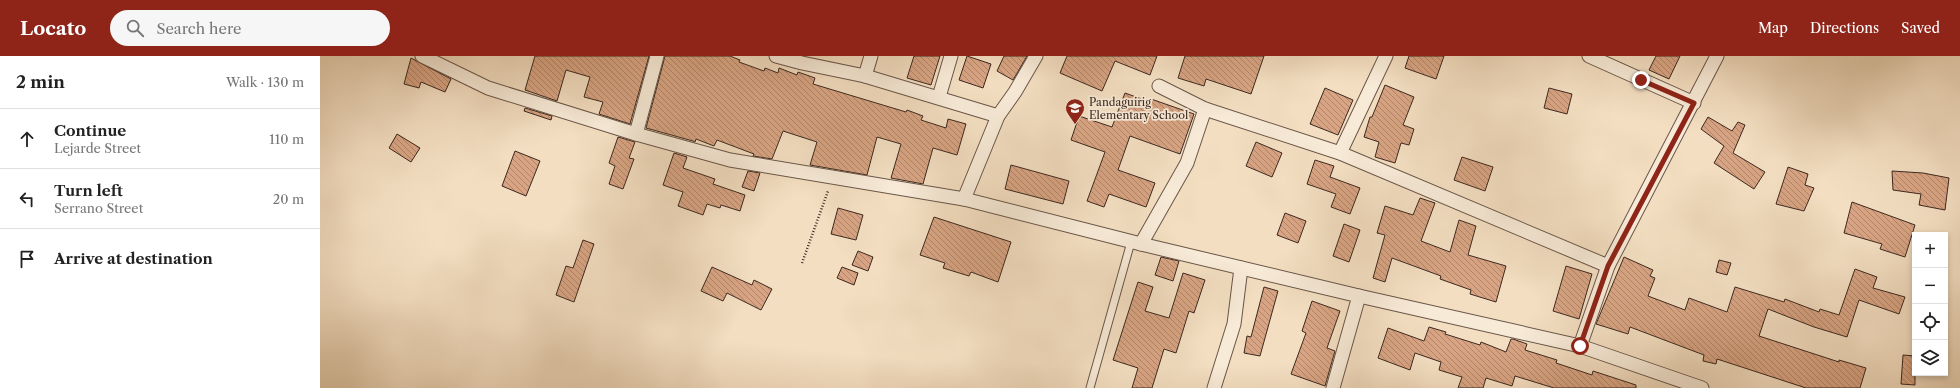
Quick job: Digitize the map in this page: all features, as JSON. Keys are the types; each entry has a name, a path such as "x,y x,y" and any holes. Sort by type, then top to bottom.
{"street":[{"path":"636,134 657,56"},
{"path":"776,56 803,60 865,76 939,97 998,116"},
{"path":"865,76 871,56"},
{"path":"939,97 951,56"},
{"path":"964,198 998,116 1015,92 1036,56"},
{"path":"1340,153 1386,56"},
{"path":"1589,56 1694,103"},
{"path":"1580,346 1608,266 1694,103 1717,56"},
{"path":"427,57 488,88 636,134 730,160 964,198 1136,243 1359,296 1580,346 1702,388"},
{"path":"1159,86 1205,109 1340,153 1608,266"},
{"path":"1136,243 1187,163 1205,109"},
{"path":"1214,388 1234,324 1241,268"},
{"path":"1334,388 1359,296"}],"lane":[{"path":"1090,388 1136,243"}],"path":[{"path":"802,263 832,177"}],"building":[{"path":"535,56 649,56 630,124 599,114 603,102 584,97 590,77 566,70 557,101 525,90"},
{"path":"665,56 730,56 740,60 739,62 764,71 765,68 778,73 779,68 797,75 798,72 815,78 813,84 906,112 907,110 923,116 921,120 946,128 948,119 966,124 957,155 933,148 923,184 891,178 901,144 877,137 867,175 810,165 817,142 783,131 772,159 753,156 754,154 717,140 714,146 696,139 695,142 646,128"},
{"path":"914,56 940,56 931,85 907,78"},
{"path":"967,56 991,64 983,88 959,80"},
{"path":"1004,56 1027,56 1013,80 997,71"},
{"path":"1067,56 1157,56 1150,75 1115,61 1102,91 1060,73"},
{"path":"1185,56 1264,56 1251,94 1206,79 1204,86 1178,78"},
{"path":"1409,56 1444,56 1436,79 1405,68"},
{"path":"1656,56 1680,56 1669,79 1649,70"},
{"path":"411,58 451,79 445,92 421,82 419,88 404,84"},
{"path":"1385,85 1414,97 1403,125 1414,129 1409,145 1401,143 1395,163 1375,157 1379,142 1364,137 1370,117 1372,117"},
{"path":"1325,88 1353,100 1338,135 1310,124"},
{"path":"1549,88 1572,94 1567,114 1544,108"},
{"path":"1125,93 1150,102 1151,99 1194,114 1180,154 1130,136 1118,170 1155,183 1146,207 1109,194 1104,207 1087,201 1105,152 1071,140 1079,116 1112,127"},
{"path":"525,108 552,116 551,120 524,111"},
{"path":"1708,117 1732,131 1738,122 1745,125 1733,153 1765,172 1754,189 1714,163 1724,146 1701,129"},
{"path":"397,134 420,148 411,162 389,148"},
{"path":"618,137 635,142 629,158 634,159 623,189 609,184 615,166 609,163"},
{"path":"1256,142 1282,153 1272,177 1246,166"},
{"path":"515,151 540,161 526,196 502,186"},
{"path":"674,153 687,157 683,168 715,179 713,184 745,195 740,211 721,205 720,208 707,204 703,215 678,206 683,192 663,185"},
{"path":"1462,157 1493,167 1485,191 1454,180"},
{"path":"1315,160 1334,166 1330,177 1360,188 1350,214 1331,207 1336,194 1307,184"},
{"path":"1011,165 1069,181 1063,204 1005,189"},
{"path":"1788,167 1808,174 1805,185 1814,188 1804,211 1776,204"},
{"path":"748,171 760,173 754,191 742,187"},
{"path":"1892,171 1923,173 1949,178 1945,210 1919,205 1921,194 1893,190"},
{"path":"1420,198 1435,203 1421,241 1450,252 1459,220 1476,226 1468,255 1506,266 1496,302 1470,294 1471,290 1440,279 1441,276 1392,258 1385,282 1373,278 1385,235 1377,233 1385,206 1413,215"},
{"path":"1852,202 1915,225 1905,257 1880,249 1882,244 1844,233"},
{"path":"838,208 863,215 856,240 831,234"},
{"path":"1285,213 1306,221 1298,243 1277,235"},
{"path":"934,217 1011,242 998,282 971,272 969,276 943,268 945,263 920,255"},
{"path":"1344,224 1360,230 1349,262 1333,256"},
{"path":"583,240 594,244 574,302 556,295 566,266 573,268"},
{"path":"858,251 873,257 868,271 852,265"},
{"path":"1161,257 1179,261 1173,281 1155,275"},
{"path":"1624,257 1653,270 1650,276 1655,278 1648,296 1685,310 1689,298 1727,312 1735,287 1784,302 1785,299 1819,312 1820,309 1839,315 1855,269 1877,277 1873,288 1905,297 1899,314 1859,300 1847,337 1814,327 1768,309 1759,336 1839,362 1839,360 1866,368 1860,388 1806,388 1717,359 1716,364 1703,361 1704,355 1630,327 1628,334 1596,324"},
{"path":"1719,260 1731,263 1727,275 1716,272"},
{"path":"1566,266 1592,274 1579,319 1553,311"},
{"path":"712,267 752,285 754,280 772,289 761,310 727,293 723,301 701,291"},
{"path":"842,267 858,273 854,285 837,278"},
{"path":"1183,273 1205,280 1194,313 1189,311 1176,353 1164,349 1152,388 1132,388 1138,368 1113,360 1138,282 1153,287 1145,311 1169,318"},
{"path":"1264,287 1278,291 1260,356 1244,353 1247,336 1251,337"},
{"path":"1312,301 1340,311 1327,348 1335,351 1325,386 1291,374 1306,333 1302,331"},
{"path":"1429,327 1446,332 1445,334 1480,345 1481,342 1506,352 1511,339 1513,339 1527,344 1525,350 1557,360 1556,363 1592,375 1593,371 1636,385 1636,388 1554,388 1515,376 1512,386 1486,378 1483,388 1458,388 1462,377 1439,370 1441,362 1415,353 1410,370 1378,358 1388,328 1424,341"},
{"path":"1903,355 1912,356 1912,376 1915,376 1915,385 1901,384"}],"place":[{"name":"Pandaguirig Elementary School","path":"1075,125"}],"route":[{"path":"1580,346 1608,266 1694,103 1641,80"}]}
